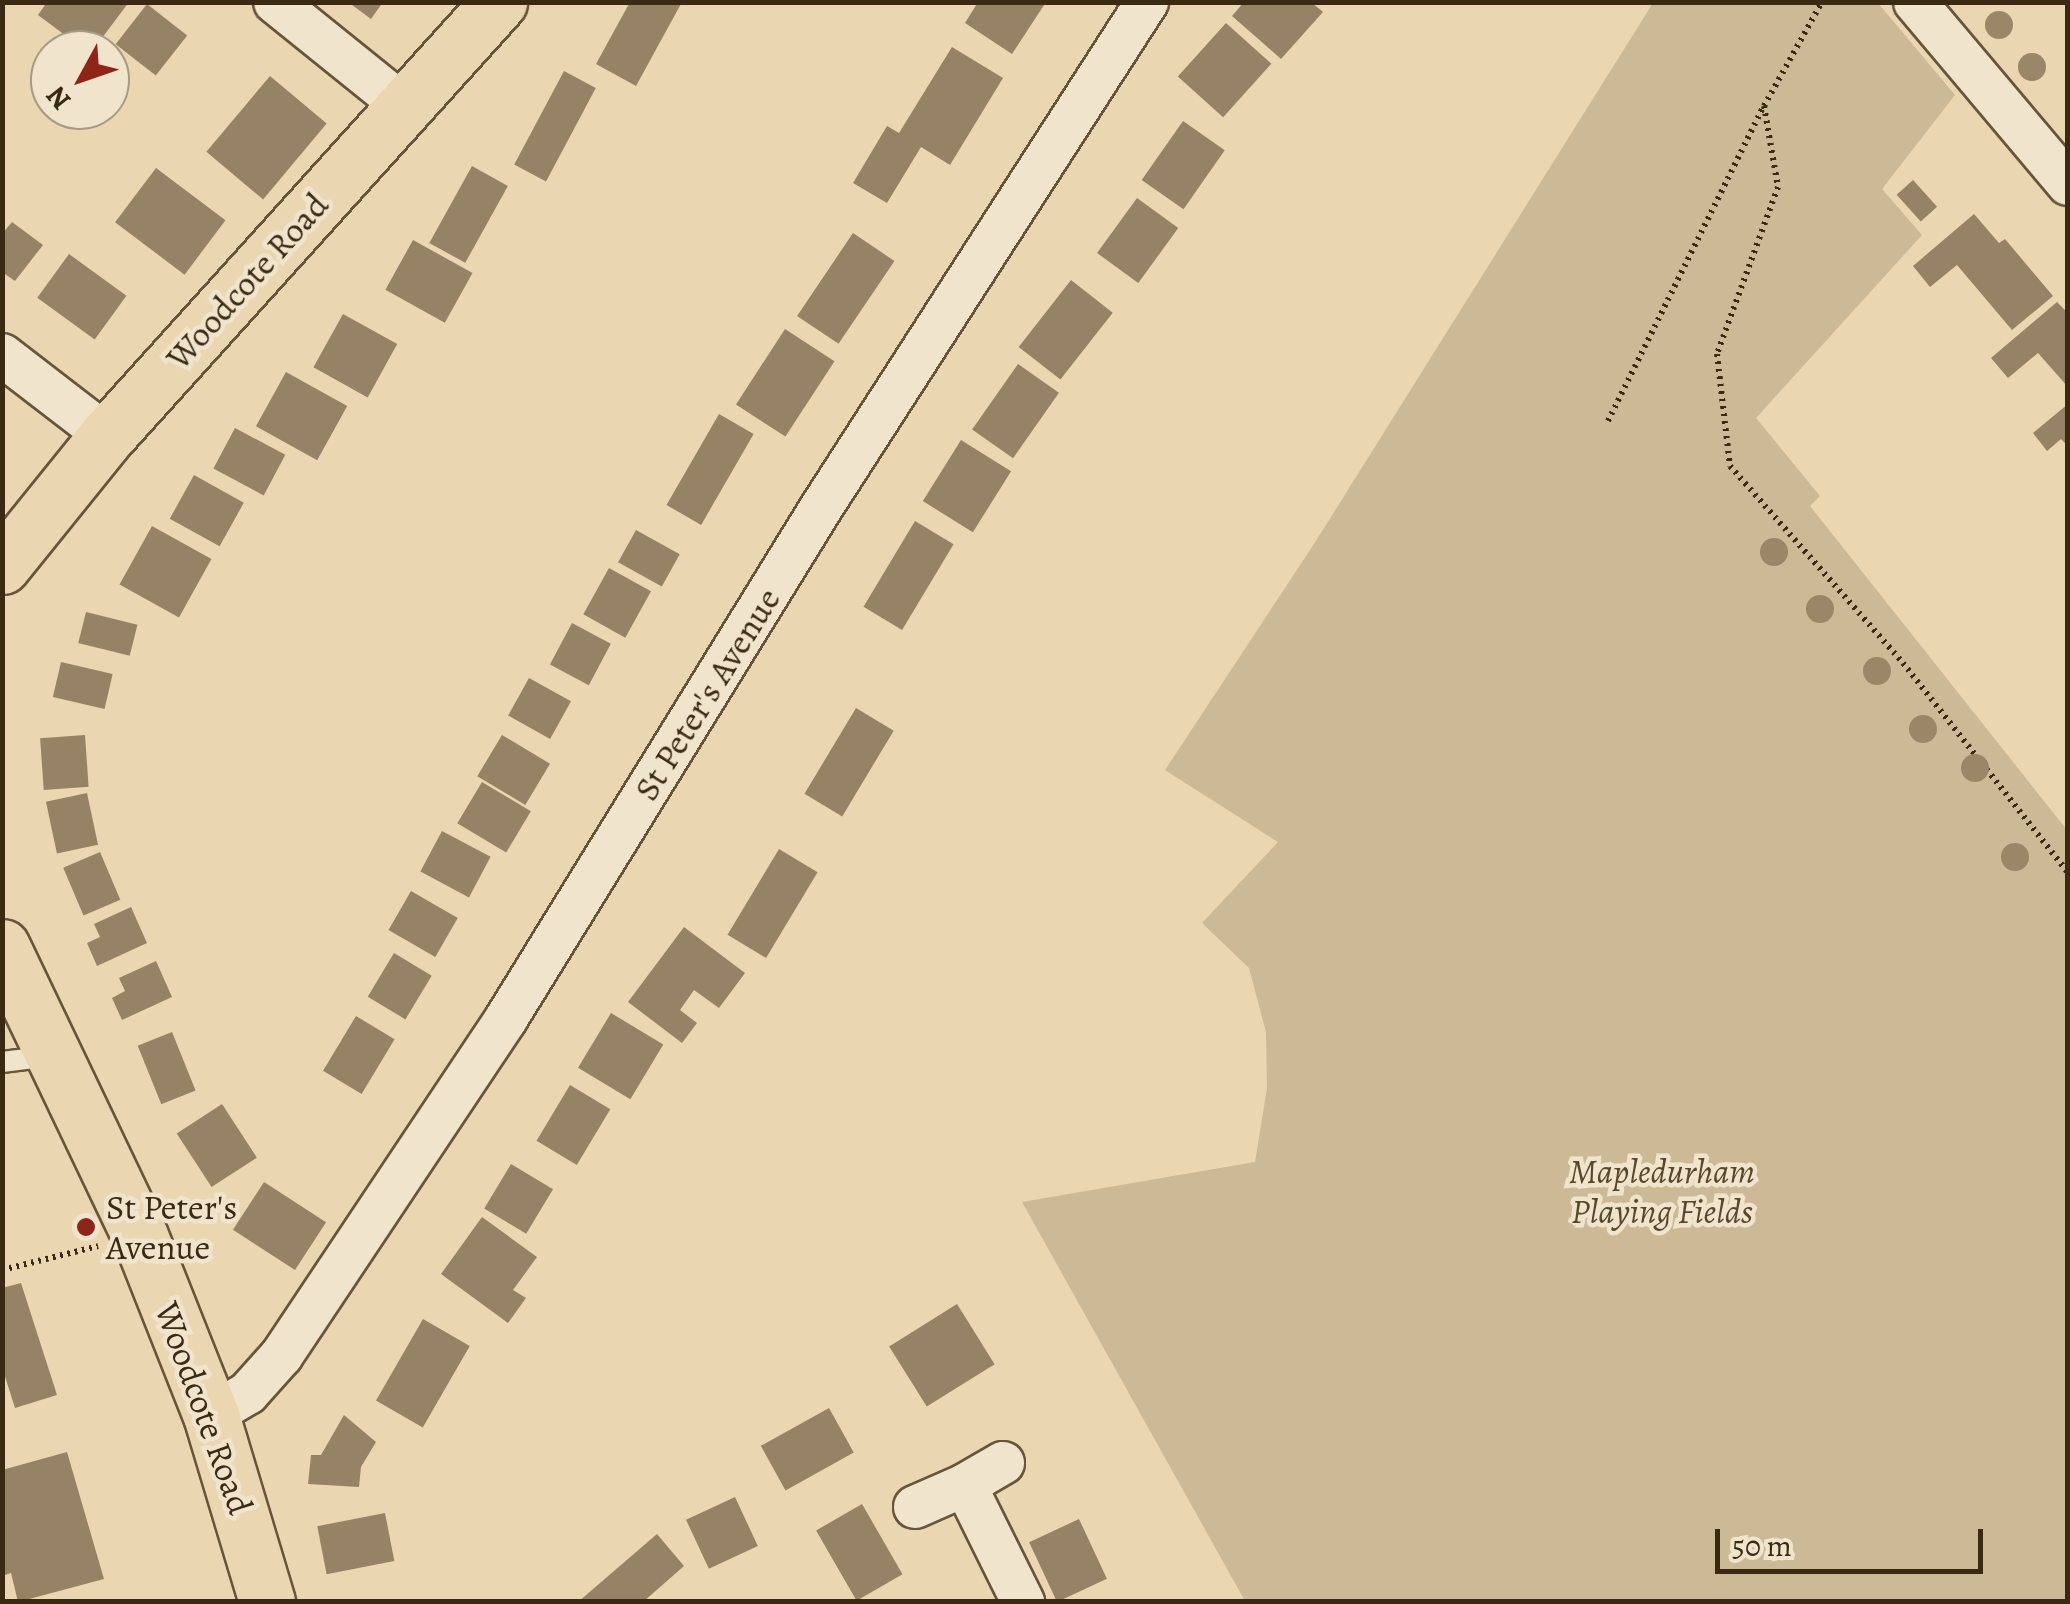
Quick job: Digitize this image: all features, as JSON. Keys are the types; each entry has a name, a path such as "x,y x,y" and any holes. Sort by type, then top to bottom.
{"main road":[{"name":"Woodcote Road","path":"2,566 107,436 499,2"},
{"name":"Woodcote Road","path":"2,947 27,1059 140,1236 211,1414 267,1602"}],"street":[{"path":"275,2 404,106"},
{"name":"St Peter's Avenue","path":"211,1414 248,1394 282,1354 506,1019 821,508 1147,2"},
{"path":"1915,2 2068,184"},
{"path":"2,355 107,436"},
{"path":"916,1507 1003,1463"},
{"path":"965,1485 1023,1602"}],"path":[{"path":"1608,420 1764,106 1822,2"},
{"path":"1764,106 1778,187 1717,354 1730,466 1903,663 2068,873"},
{"path":"2,1270 140,1236"}],"green space":[{"name":"Mapledurham Playing Fields","path":"1653,3 1878,3 1955,95 1882,189 1922,235 1756,418 1820,496 1810,506 2067,830 2067,1601 1245,1601 1022,1202 1255,1162 1267,1088 1266,1032 1249,968 1202,923 1278,842 1165,770 1314,544"}],"building":[{"path":"47,2 129,2 108,30 58,30 38,15"},
{"path":"348,2 383,2 371,19"},
{"path":"630,2 682,2 636,86 596,64"},
{"path":"978,2 1046,2 1012,54 965,23"},
{"path":"1244,2 1311,2 1323,12 1281,59 1232,16"},
{"path":"147,4 187,35 156,76 130,55 130,30 127,30"},
{"path":"1226,23 1271,64 1223,117 1178,77"},
{"path":"952,47 1003,78 950,165 921,147 887,203 853,183 887,126 899,133"},
{"path":"564,71 596,88 546,181 514,165"},
{"path":"270,76 327,124 263,199 206,152"},
{"path":"1183,121 1225,150 1183,209 1142,180"},
{"path":"472,166 508,186 465,263 429,243"},
{"path":"156,168 225,220 185,275 115,222"},
{"path":"1913,180 1937,207 1921,221 1897,195"},
{"path":"1137,198 1178,228 1138,283 1097,253"},
{"path":"1974,214 1999,243 2005,239 2053,296 2012,330 1957,265 1930,287 1913,266"},
{"path":"12,222 43,245 15,281 2,272 2,234"},
{"path":"853,233 894,261 839,344 797,316"},
{"path":"413,240 472,273 445,323 385,290"},
{"path":"69,254 126,296 95,339 37,298"},
{"path":"1071,280 1113,313 1060,380 1019,347"},
{"path":"2057,302 2068,313 2068,387 2038,353 2008,378 1991,358"},
{"path":"343,314 397,344 368,397 313,367"},
{"path":"785,329 834,361 785,437 736,404"},
{"path":"1018,364 1059,393 1013,458 972,430"},
{"path":"286,372 347,406 317,460 256,426"},
{"path":"2068,404 2068,446 2061,439 2047,451 2033,433"},
{"path":"719,414 754,434 701,525 666,505"},
{"path":"235,428 285,455 264,495 213,469"},
{"path":"961,440 1011,471 973,532 923,501"},
{"path":"194,475 244,503 220,546 170,519"},
{"path":"915,521 954,544 902,630 863,607"},
{"path":"152,526 211,559 179,618 120,585"},
{"path":"636,530 680,554 662,587 618,562"},
{"path":"609,568 651,591 625,638 583,614"},
{"path":"86,612 137,625 130,656 78,643"},
{"path":"572,623 611,644 589,685 550,664"},
{"path":"61,662 113,674 105,709 53,697"},
{"path":"529,678 571,701 550,739 508,716"},
{"path":"856,708 894,731 842,816 804,794"},
{"path":"85,735 89,787 44,790 40,738"},
{"path":"502,735 550,764 525,805 477,776"},
{"path":"482,782 531,811 506,853 457,823"},
{"path":"87,793 98,845 57,854 46,802"},
{"path":"442,831 491,857 469,897 420,872"},
{"path":"779,849 818,872 766,958 727,935"},
{"path":"100,852 120,900 83,915 63,868"},
{"path":"411,891 458,918 435,957 388,930"},
{"path":"131,907 147,943 97,966 87,943 100,937 94,924"},
{"path":"684,927 745,973 719,1008 694,990 680,1010 697,1023 682,1043 628,1002"},
{"path":"394,953 432,976 405,1019 368,997"},
{"path":"156,961 172,997 122,1020 112,998 125,991 119,978"},
{"path":"611,1013 663,1044 630,1099 578,1068"},
{"path":"356,1016 395,1039 362,1094 323,1071"},
{"path":"172,1032 196,1090 161,1104 138,1046"},
{"path":"570,1085 610,1109 577,1165 537,1141"},
{"path":"222,1104 257,1158 212,1187 177,1133"},
{"path":"511,1164 553,1189 526,1234 484,1209"},
{"path":"264,1182 326,1222 295,1270 233,1230"},
{"path":"482,1217 537,1257 513,1290 526,1298 508,1323 441,1274"},
{"path":"21,1283 57,1395 15,1408 2,1367 2,1288"},
{"path":"957,1304 995,1364 927,1407 889,1346"},
{"path":"423,1319 470,1346 423,1427 376,1400"},
{"path":"829,1408 854,1453 786,1490 761,1446"},
{"path":"344,1415 376,1442 361,1467 359,1487 308,1484 311,1455 321,1455"},
{"path":"67,1452 104,1579 18,1602 11,1573 2,1576 2,1470"},
{"path":"735,1497 758,1546 709,1569 686,1520"},
{"path":"862,1504 902,1574 857,1601 816,1531"},
{"path":"385,1513 394,1561 327,1574 317,1526"},
{"path":"1079,1519 1107,1579 1057,1602 1029,1542"},
{"path":"657,1534 684,1566 643,1602 578,1602"}],"place":[{"name":"St Peter's Avenue","path":"86,1227"}]}
